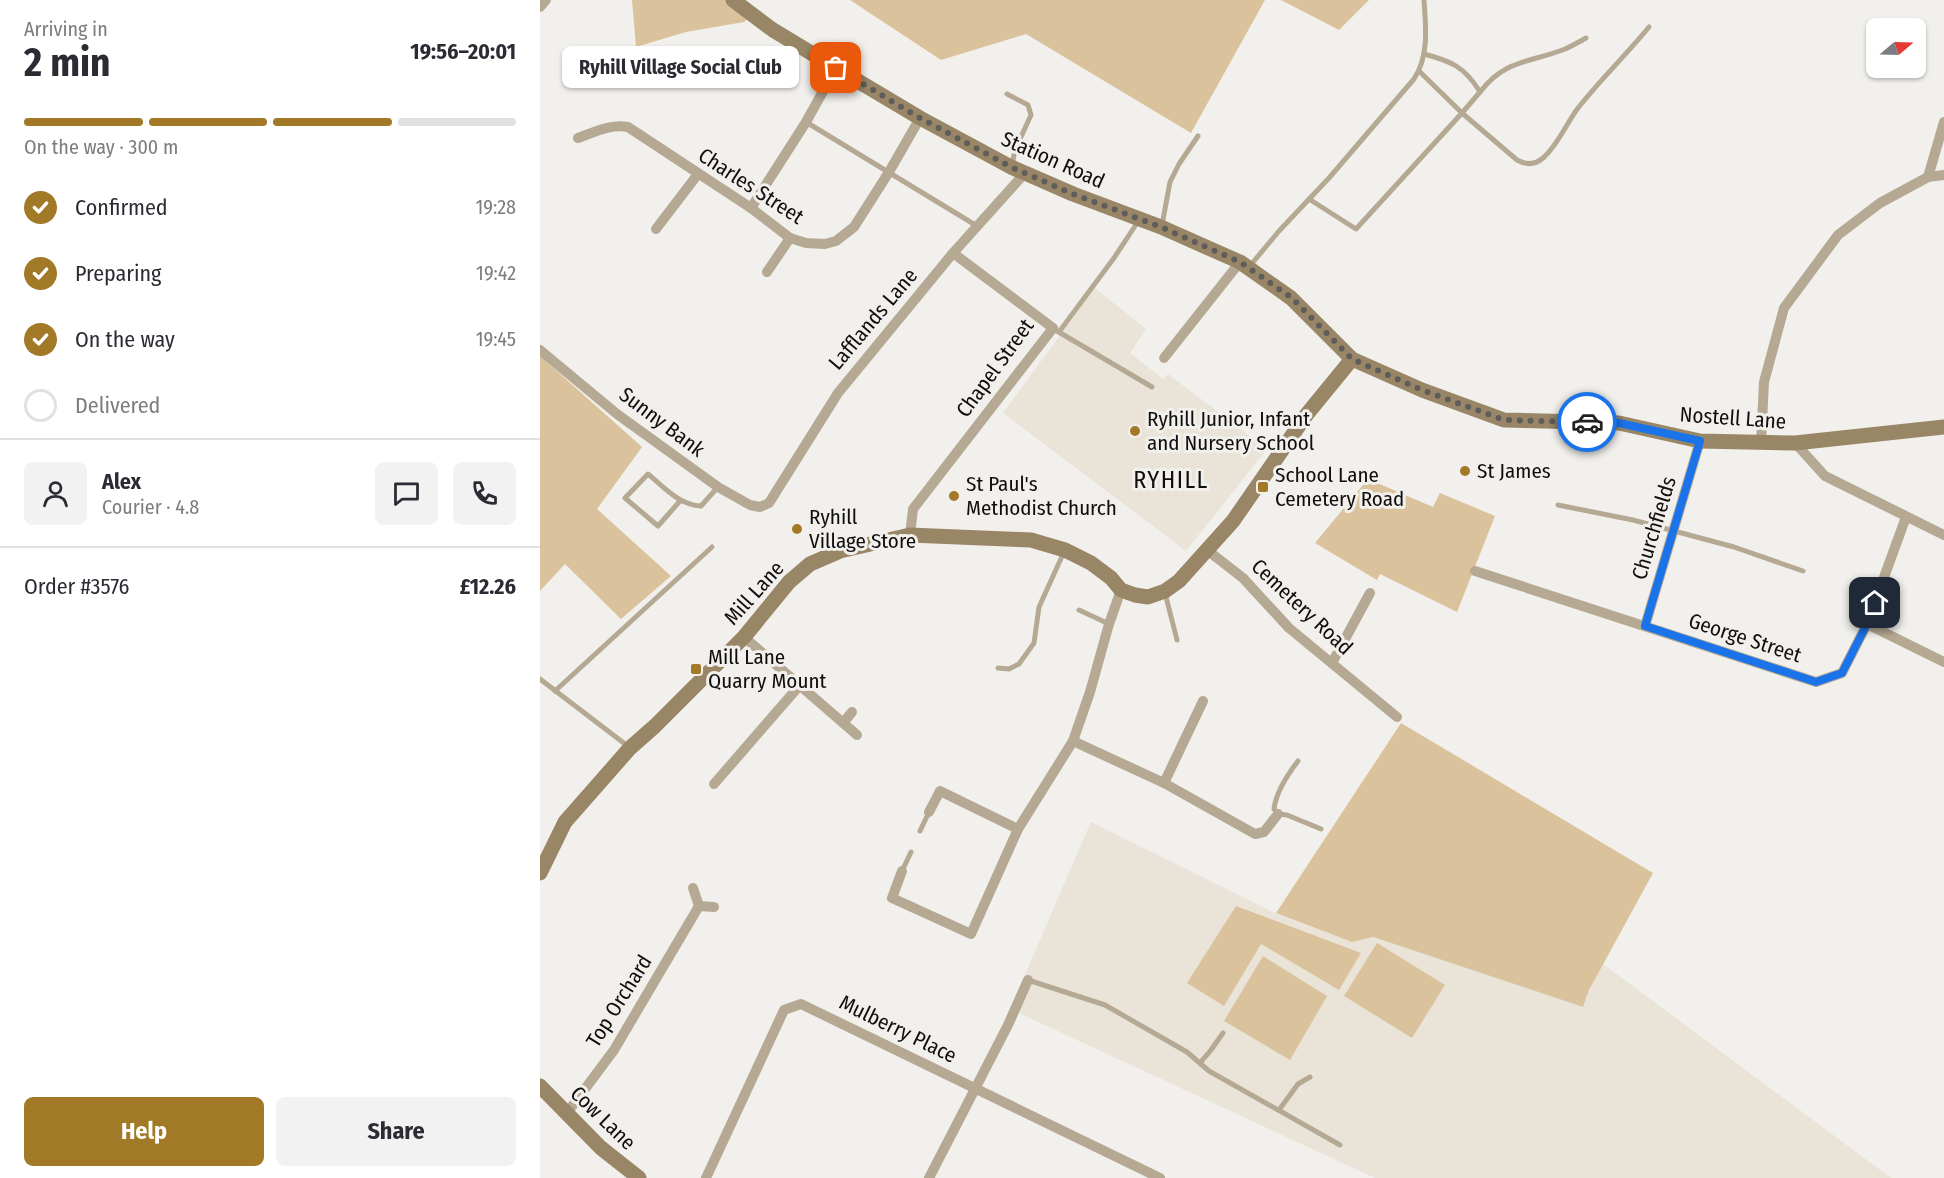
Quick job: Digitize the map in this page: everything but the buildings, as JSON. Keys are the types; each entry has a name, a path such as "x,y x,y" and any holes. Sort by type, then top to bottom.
{"street":[{"path":"540,7 546,0"},
{"name":"Station Road","path":"733,0 773,30 836,68 920,118 1018,170 1073,194 1161,227 1244,265 1292,298 1352,359"},
{"path":"751,208 806,122 836,68"},
{"name":"Charles Street","path":"578,138 607,127 628,127 751,208 790,238 806,243 825,244 836,241 854,227 920,118"},
{"path":"1928,177 1944,122"},
{"name":"Lafflands Lane","path":"769,503 838,393 977,226 1018,170"},
{"path":"656,229 698,174"},
{"path":"1761,443 1764,382 1784,308 1838,235 1880,203 1928,177 1944,174"},
{"path":"767,272 790,238"},
{"name":"Chapel Street","path":"910,535 913,509 1056,330 953,253"},
{"path":"1164,358 1244,265"},
{"name":"Sunny Bank","path":"540,350 617,414 718,487 750,505 760,507 769,503"},
{"path":"902,871 892,898 971,933 1018,829 1073,741 1090,692 1108,624 1121,590 1148,597 1165,591 1179,581 1233,521 1307,414 1352,359"},
{"name":"Nostell Lane","path":"1352,359 1422,390 1504,420 1619,423 1700,441 1761,443 1795,443 1944,427"},
{"name":"Churchfields","path":"1645,626 1700,441"},
{"path":"1795,443 1825,476 1944,535"},
{"name":"George Street","path":"1475,571 1816,682 1842,673 1867,624 1906,517"},
{"name":"Mill Lane","path":"540,873 565,822 630,748 744,637 789,582 810,564 840,551 910,535 1032,540 1065,550 1091,563 1111,578 1121,590"},
{"name":"Cemetery Road","path":"1207,550 1243,578 1289,628 1397,717"},
{"path":"1332,663 1370,593"},
{"path":"1867,624 1944,662"},
{"path":"744,637 857,735"},
{"path":"714,784 800,685"},
{"path":"1164,783 1203,701"},
{"path":"843,723 852,712"},
{"path":"1073,741 1164,783 1255,834 1264,832 1278,814"},
{"path":"930,812 940,791 1018,829"},
{"path":"693,888 699,906 714,907"},
{"name":"Top Orchard","path":"567,1113 614,1050 699,906"},
{"path":"929,1178 1008,1025 1028,980"},
{"name":"Mulberry Place","path":"706,1178 784,1010 801,1004 1160,1178"},
{"name":"Cow Lane","path":"540,1086 601,1148 639,1178"}],"lane":[{"path":"1244,265 1347,157 1419,71 1424,54 1426,22 1424,1"},
{"path":"1419,71 1462,113 1517,160 1524,164 1533,164 1549,151 1586,99 1649,27"},
{"path":"1309,199 1356,229 1462,113 1488,81 1511,66 1565,49 1586,38"},
{"path":"1424,54 1450,62 1460,68 1474,81 1480,92"},
{"path":"1007,94 1028,105 1031,115 1016,150 1018,170"},
{"path":"806,122 977,226"},
{"path":"1161,227 1170,182 1198,136"},
{"path":"1140,219 1114,258 1056,330 1152,387"},
{"path":"680,501 658,526 625,498 648,474 689,506 701,506 718,487"},
{"path":"1558,505 1633,520 1734,548 1803,571"},
{"path":"555,691 712,547"},
{"path":"998,668 1009,669 1019,664 1034,643 1036,617 1065,550"},
{"path":"1165,591 1177,640"},
{"path":"1078,610 1108,624"},
{"path":"540,679 630,748"},
{"path":"1298,761 1288,774 1274,809 1278,814 1321,830"},
{"path":"920,831 930,812"},
{"path":"902,871 911,852"},
{"path":"1028,980 1105,1005 1187,1052 1209,1071 1340,1145"},
{"path":"1200,1063 1223,1033"},
{"path":"1279,1110 1298,1084 1310,1077"}],"shaded area":[{"path":"632,0 730,0 751,17 744,22 686,32 636,47"},
{"path":"850,0 1265,0 1191,133 1026,34 941,60"},
{"path":"1281,0 1369,0 1339,30"},
{"name":"Ryhill Junior, Infant and Nursery School","path":"1095,288 1146,329 1130,353 1163,379 1168,374 1267,449 1186,551 1003,413"},
{"path":"540,356 642,447 597,509 671,576 621,619 565,564 540,591"},
{"path":"1368,479 1433,507 1440,493 1495,516 1457,612 1380,574 1377,580 1315,543"},
{"path":"1401,723 1653,873 1589,990 1583,1007 1373,937 1352,942 1276,913"},
{"path":"1091,822 1275,913 1352,942 1373,937 1583,1007 1603,964 1891,1178 1375,1178 1010,1009"},
{"path":"1236,906 1361,953 1339,990 1261,944 1224,1006 1187,983"},
{"path":"1377,943 1445,985 1412,1038 1344,996"},
{"path":"1263,956 1327,996 1290,1060 1224,1021"}],"way so far":[{"path":"836,68 920,118 1011,167 1073,194 1161,227 1240,262 1292,298 1352,359 1422,390 1504,420 1587,422"}],"place":[{"name":"Ryhill Village Social Club","path":"836,68"},
{"name":"Ryhill Junior, Infant and Nursery School","path":"1135,431"},
{"name":"St James","path":"1465,471"},
{"name":"School Lane Cemetery Road","path":"1263,487"},
{"name":"St Paul's Methodist Church","path":"954,496"},
{"name":"Ryhill Village Store","path":"797,529"},
{"name":"Mill Lane Quarry Mount","path":"696,669"}],"district":[{"name":"RYHILL","path":"1171,480"}],"route":[{"path":"1587,422 1619,423 1700,441 1645,626 1816,682 1842,673 1875,603"}]}
